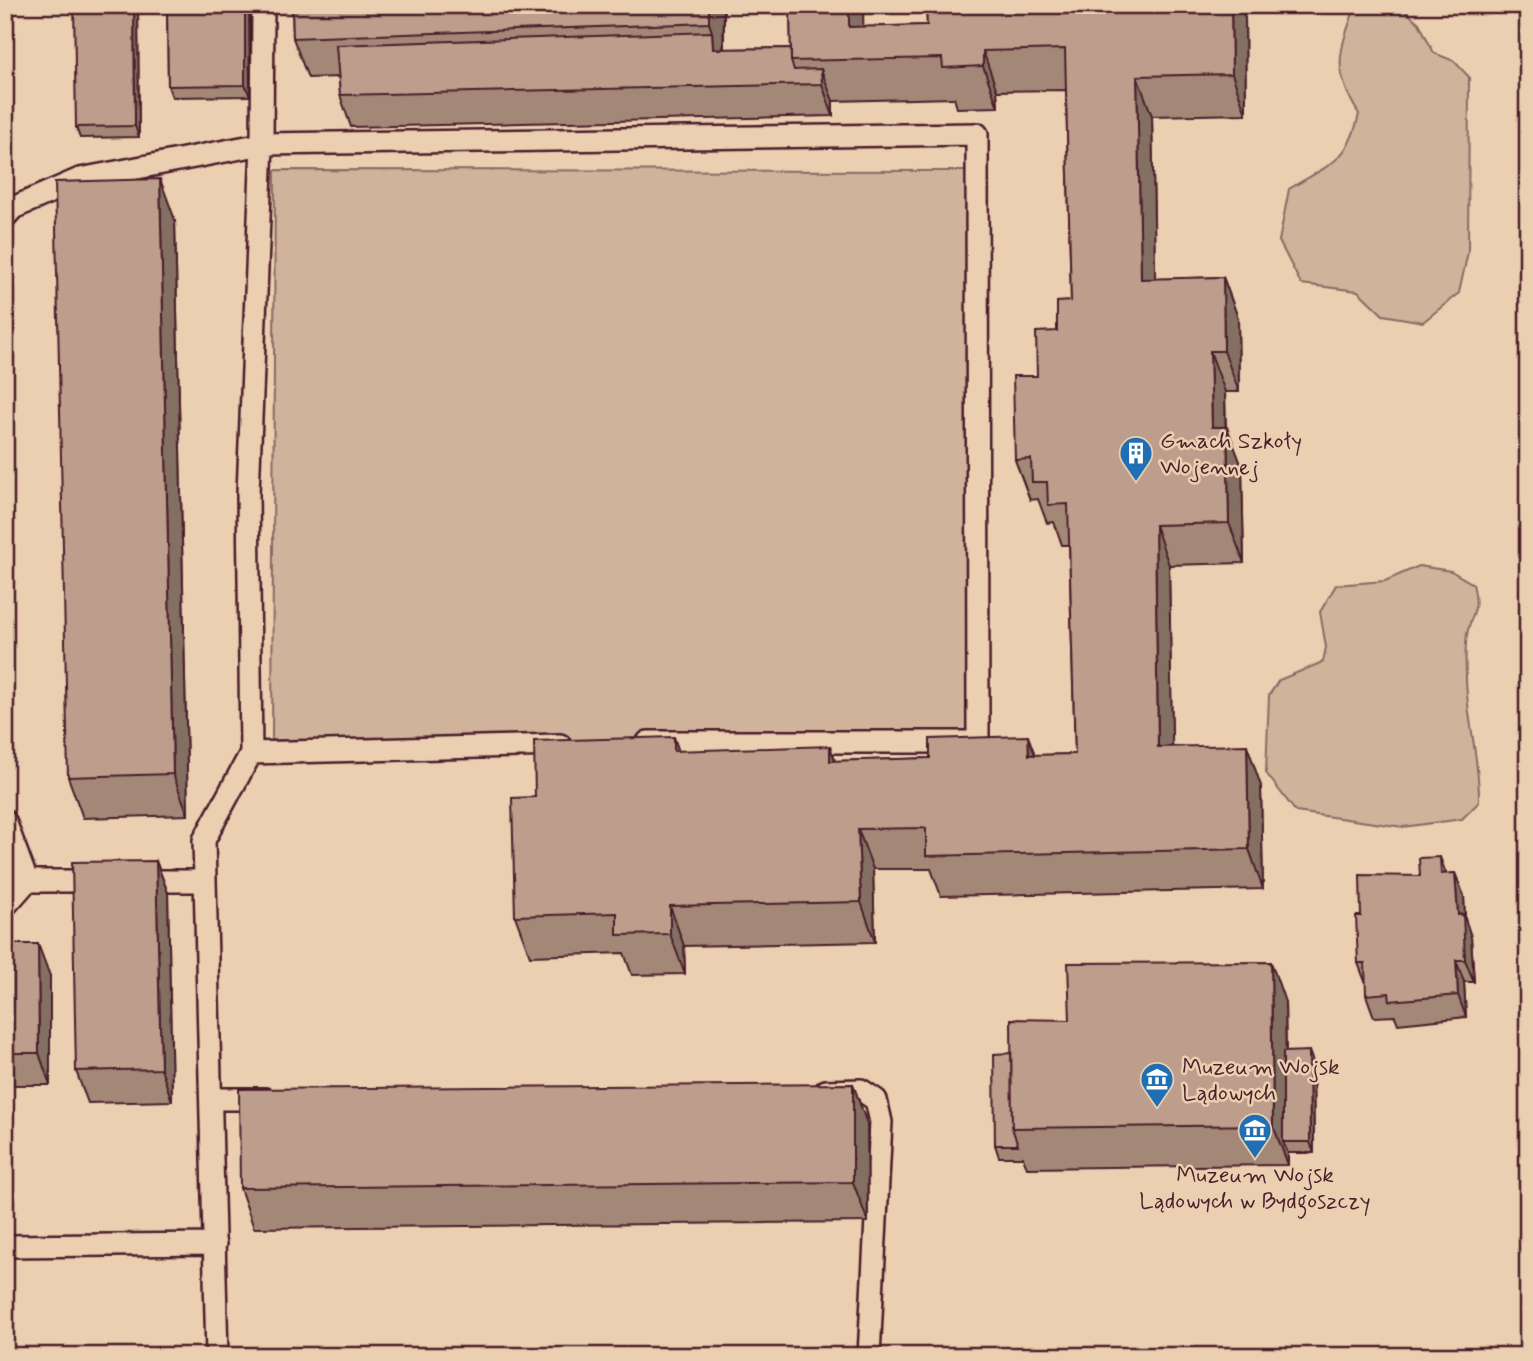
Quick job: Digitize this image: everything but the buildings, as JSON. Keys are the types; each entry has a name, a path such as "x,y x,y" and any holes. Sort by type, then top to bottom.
{"lane":[{"path":"217,1356 204,840 251,753 248,493 262,144 263,5"},
{"path":"5,217 13,208 80,179 262,144 976,134 978,742 628,743"},
{"path":"251,753 586,744"},
{"path":"5,821 27,881"},
{"path":"5,906 27,881 205,881"},
{"path":"806,1091 861,1090 876,1100 881,1122 869,1356"},
{"path":"211,1099 280,1098"},
{"path":"5,1245 215,1244"}],"shaded area":[{"path":"1356,5 1398,5 1419,23 1434,53 1454,61 1469,77 1468,252 1459,293 1423,322 1383,315 1358,291 1301,284 1279,241 1289,189 1326,167 1343,153 1354,130 1359,114 1344,85 1341,60 1345,36"},
{"path":"275,170 976,171 975,741 272,740"},
{"path":"1419,566 1451,571 1473,584 1476,604 1467,636 1466,679 1478,771 1479,802 1462,819 1403,827 1296,812 1266,773 1269,695 1279,680 1323,662 1326,647 1320,612 1336,585 1385,581"}],"place":[{"name":"Gmach Szkoły Wojennej","path":"1136,483"},
{"name":"Muzeum Wojsk Lądowych","path":"1157,1109"},
{"name":"Muzeum Wojsk Lądowych w Bydgoszczy","path":"1255,1160"}]}
